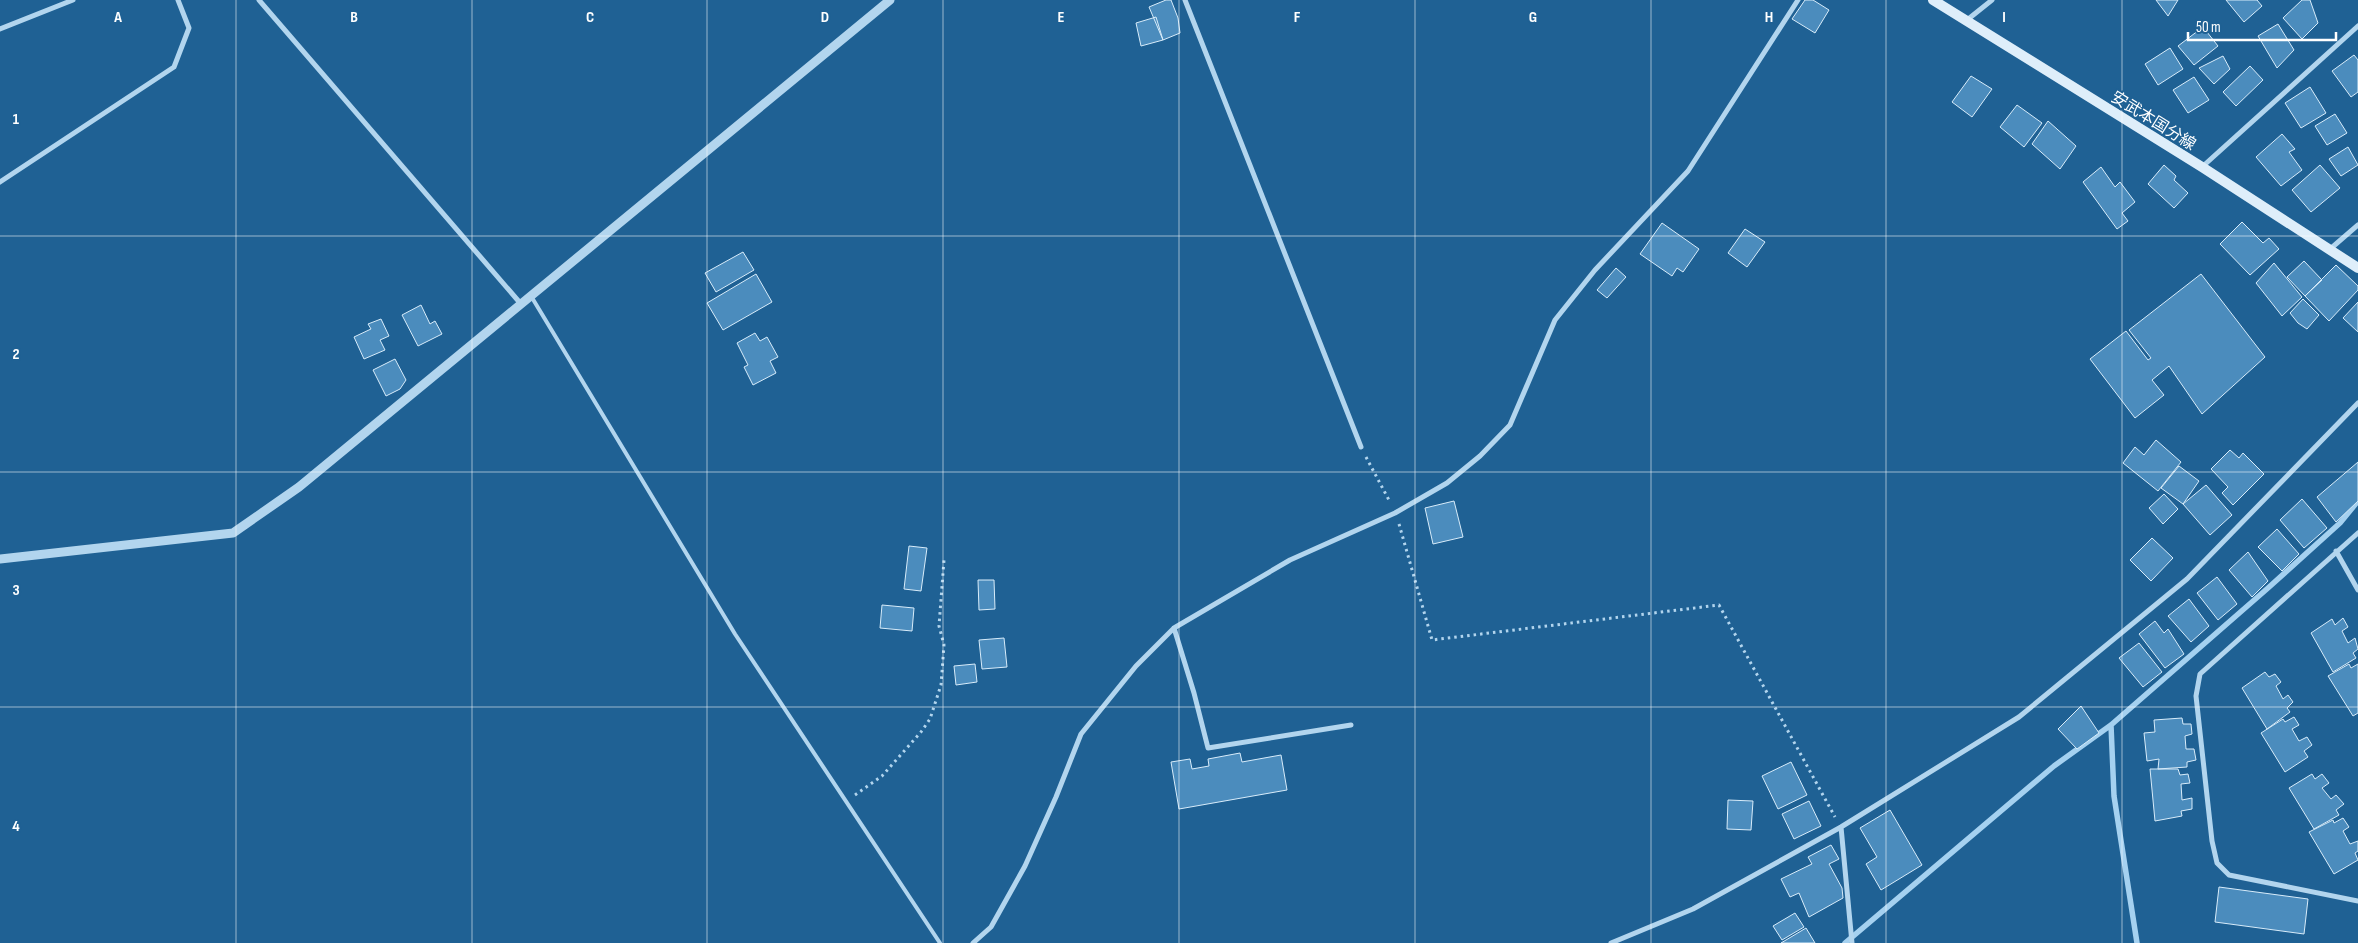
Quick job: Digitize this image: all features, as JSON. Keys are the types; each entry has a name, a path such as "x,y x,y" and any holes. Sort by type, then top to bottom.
{"main road":[{"name":"安武本国分線","path":"1933,0 2202,167 2358,268"}],"street":[{"path":"0,29 73,0"},
{"path":"0,182 174,67 189,28 178,0"},
{"path":"259,0 522,304"},
{"path":"0,559 233,533 299,487 890,0"},
{"path":"1185,0 1361,447"},
{"path":"973,943 992,927 1025,866 1056,797 1081,734 1136,666 1174,628 1290,560 1395,513 1448,483 1480,456 1510,425 1555,320 1595,270 1688,171 1798,0"},
{"path":"1967,20 1992,0"},
{"path":"2202,167 2358,26"},
{"path":"2329,250 2358,225"},
{"path":"1611,943 1693,909 1841,827 2019,716 2179,585 2358,403"},
{"path":"2358,534 2336,551 2200,674 2196,696 2212,841 2218,863 2229,874 2358,901"},
{"path":"2336,551 2358,590"},
{"path":"1174,628 1194,692 1208,748 1351,725"},
{"path":"1841,827 1852,943"}],"lane":[{"path":"531,296 735,634 940,943"}],"path":[{"path":"1361,447 1395,513 1432,640 1719,605 1841,827"},
{"path":"846,804 882,776 930,719 942,677 944,645 939,626 944,560"}],"building":[{"path":"1166,0 1171,0 1178,18 1180,33 1163,40 1149,7"},
{"path":"1805,0 1813,0 1829,10 1815,33 1792,19"},
{"path":"2156,0 2178,0 2168,16"},
{"path":"2226,0 2257,0 2262,6 2244,22"},
{"path":"2302,0 2310,0 2318,23 2302,39 2283,18"},
{"path":"1156,17 1163,40 1141,46 1136,23"},
{"path":"2278,24 2294,50 2277,68 2258,36"},
{"path":"2203,27 2218,46 2194,65 2178,46"},
{"path":"2170,48 2183,69 2158,85 2145,64"},
{"path":"2354,55 2358,60 2358,92 2351,97 2332,71"},
{"path":"2223,56 2230,69 2214,84 2199,68"},
{"path":"2250,66 2263,80 2236,106 2223,92"},
{"path":"1971,76 1992,89 1972,117 1952,102"},
{"path":"2194,77 2209,100 2188,113 2173,90"},
{"path":"2310,87 2326,113 2301,128 2285,103"},
{"path":"2017,105 2042,123 2024,147 2000,127"},
{"path":"2335,114 2347,133 2327,145 2315,126"},
{"path":"2048,121 2076,146 2060,169 2032,144"},
{"path":"2282,134 2295,149 2289,152 2302,170 2281,186 2256,157"},
{"path":"2348,147 2358,165 2341,176 2329,159"},
{"path":"2164,165 2176,176 2174,180 2188,193 2174,208 2148,184"},
{"path":"2320,165 2340,188 2311,212 2292,190"},
{"path":"2101,167 2115,187 2120,182 2135,202 2122,213 2128,221 2117,229 2083,182"},
{"path":"2242,222 2263,243 2269,238 2279,249 2250,275 2220,244"},
{"path":"1662,223 1699,249 1683,272 1677,268 1672,276 1640,254"},
{"path":"1745,229 1765,242 1747,267 1728,253"},
{"path":"743,252 754,270 716,292 705,273"},
{"path":"2304,261 2322,280 2305,296 2287,277"},
{"path":"2274,263 2302,297 2282,316 2256,283"},
{"path":"2336,265 2358,286 2358,290 2329,321 2305,296"},
{"path":"1616,268 1626,277 1607,298 1597,290"},
{"path":"756,274 772,302 723,330 707,303"},
{"path":"2201,274 2265,357 2202,414 2169,366 2152,380 2164,395 2135,418 2090,359 2126,331 2148,360 2151,358 2129,330"},
{"path":"2303,299 2319,315 2307,329 2298,323 2290,313"},
{"path":"2358,302 2358,332 2343,318"},
{"path":"421,305 430,324 435,321 442,334 418,346 402,315"},
{"path":"381,319 389,336 380,340 385,350 364,359 354,337 371,329 368,324"},
{"path":"755,333 760,341 767,337 778,357 770,361 776,373 753,385 744,367 748,365 737,343"},
{"path":"395,359 406,380 400,389 386,396 373,370"},
{"path":"2156,440 2181,462 2158,491 2123,463 2135,447 2144,455"},
{"path":"2230,450 2239,458 2243,453 2264,474 2233,505 2222,493 2228,487 2211,469"},
{"path":"2358,462 2358,501 2336,522 2317,497"},
{"path":"2179,466 2199,481 2183,504 2161,488"},
{"path":"2206,485 2232,515 2210,535 2183,504"},
{"path":"2164,494 2178,509 2163,524 2149,508"},
{"path":"2302,499 2327,528 2304,548 2280,520"},
{"path":"1454,501 1463,537 1433,544 1425,508"},
{"path":"2277,529 2299,554 2282,571 2258,547"},
{"path":"2152,538 2173,558 2151,581 2130,560"},
{"path":"909,546 927,548 921,591 904,589"},
{"path":"2248,552 2268,581 2252,597 2229,570"},
{"path":"2217,577 2237,604 2218,620 2197,593"},
{"path":"978,580 994,580 995,609 979,610"},
{"path":"2189,599 2209,626 2191,642 2168,616"},
{"path":"882,605 914,608 912,631 880,628"},
{"path":"2343,618 2348,627 2342,631 2348,643 2355,638 2358,649 2353,653 2356,658 2333,672 2311,633 2332,619 2335,625"},
{"path":"2155,621 2164,633 2168,629 2184,654 2165,668 2139,634"},
{"path":"1004,638 1007,667 982,669 979,640"},
{"path":"2139,643 2162,672 2143,687 2119,658"},
{"path":"975,664 977,682 956,685 954,666"},
{"path":"2349,664 2351,668 2358,664 2358,713 2353,716 2328,676"},
{"path":"2265,672 2269,677 2275,674 2281,682 2276,686 2283,699 2288,695 2293,702 2287,708 2290,712 2267,729 2242,688"},
{"path":"2081,706 2099,733 2077,749 2058,729"},
{"path":"2294,717 2299,725 2292,729 2299,741 2307,737 2312,745 2304,751 2308,757 2285,772 2261,733 2283,719 2285,722"},
{"path":"2182,718 2183,724 2191,724 2192,734 2185,736 2186,749 2194,749 2196,760 2187,762 2187,767 2158,769 2159,759 2147,761 2144,733 2155,732 2154,720"},
{"path":"1240,753 1242,762 1281,755 1287,790 1179,809 1171,762 1190,759 1192,769 1209,766 1208,759"},
{"path":"1791,762 1807,795 1778,809 1762,776"},
{"path":"2150,769 2178,769 2180,775 2188,774 2190,783 2181,784 2182,800 2192,798 2192,809 2181,811 2182,816 2155,821"},
{"path":"2312,774 2315,779 2322,774 2329,783 2322,788 2331,799 2336,795 2344,804 2336,810 2339,815 2314,829 2289,788"},
{"path":"1728,800 1753,801 1751,830 1727,829"},
{"path":"1809,801 1821,826 1794,839 1782,814"},
{"path":"1890,810 1922,865 1881,890 1866,864 1877,857 1860,828"},
{"path":"2343,818 2349,827 2343,831 2350,844 2358,841 2358,851 2355,853 2358,860 2334,874 2309,832 2333,820 2334,823"},
{"path":"1831,845 1839,859 1829,864 1842,888 1843,898 1809,917 1799,893 1790,897 1781,879 1812,864 1808,857"},
{"path":"2219,887 2308,899 2304,934 2215,922"},
{"path":"1795,913 1804,927 1782,940 1773,926"},
{"path":"1806,928 1815,943 1781,943"}],"waterway":[{"path":"1845,943 2054,766 2111,725 2340,523 2358,501"},
{"path":"2111,725 2114,796 2137,943"}]}
